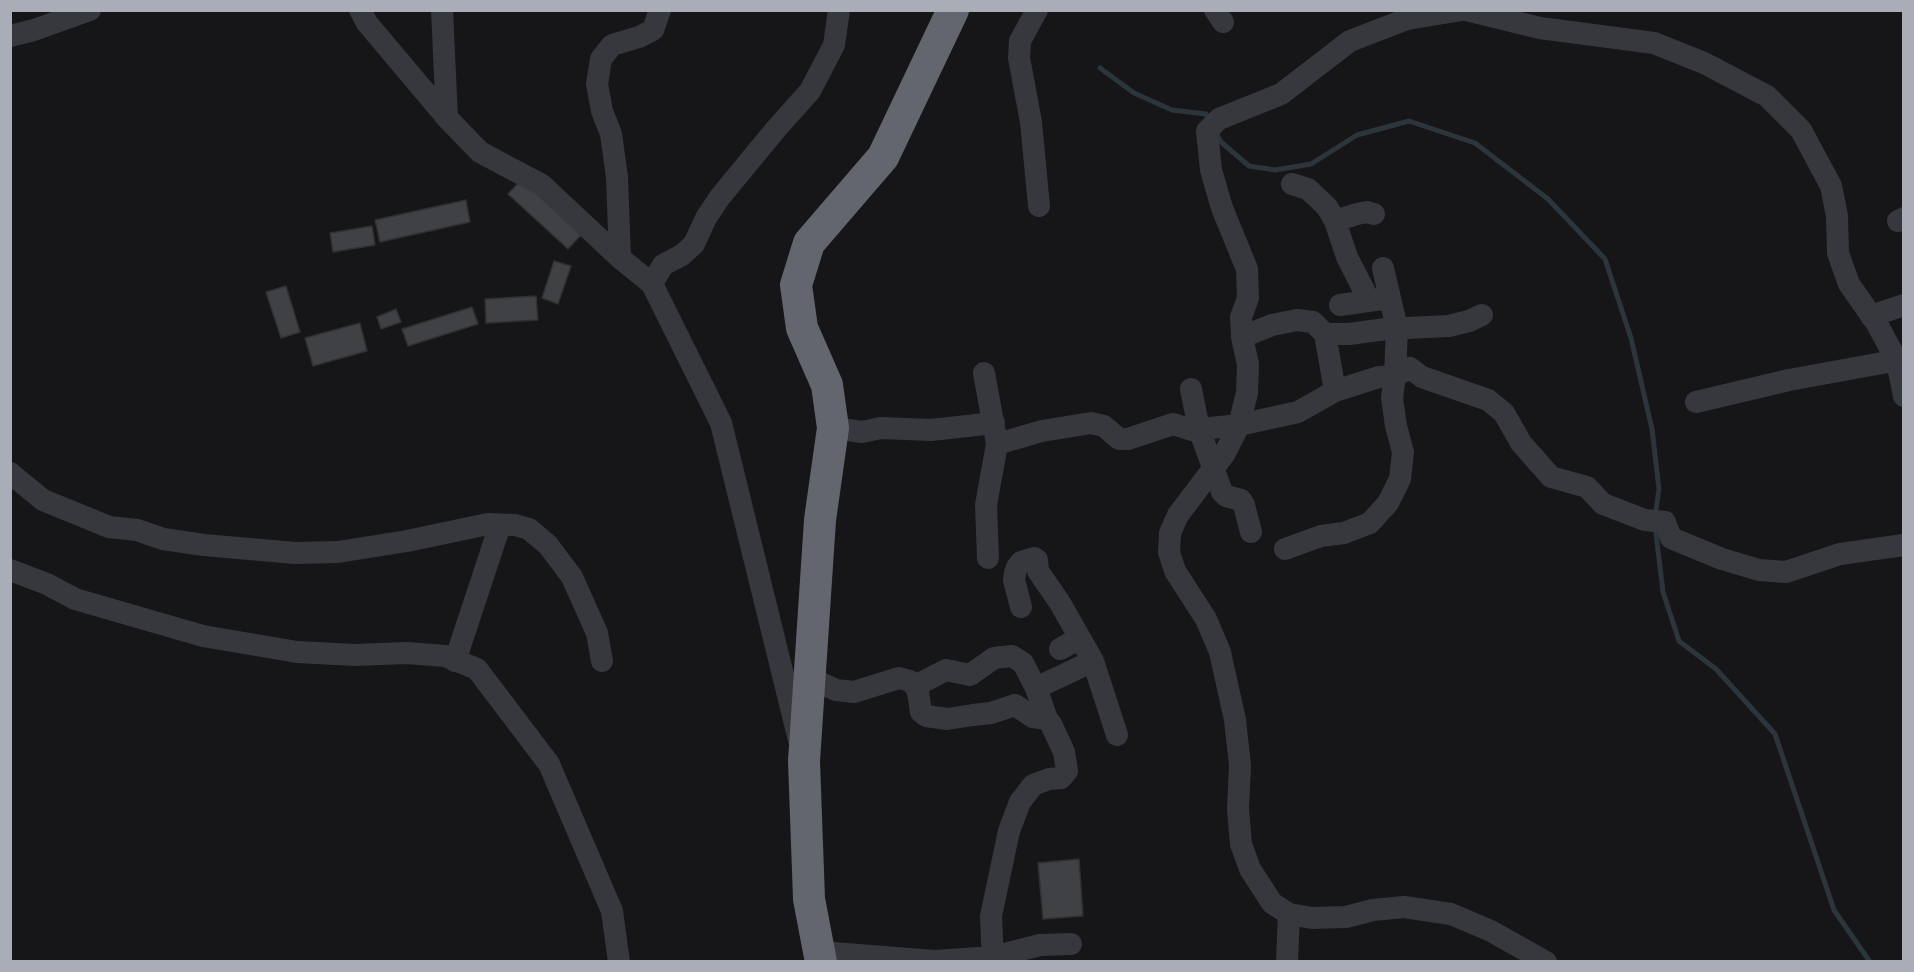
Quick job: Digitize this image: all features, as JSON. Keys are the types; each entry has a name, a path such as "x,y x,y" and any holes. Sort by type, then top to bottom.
{"highway":[{"path":"821,957 809,899 804,761 820,520 833,428 827,385 802,328 796,285 809,243 883,157 953,10"}],"street":[{"path":"10,36 90,10"},
{"path":"360,10 367,23 447,118 480,152 542,185 620,258 652,284 722,423 804,761"},
{"path":"442,10 447,118"},
{"path":"620,258 617,177 611,134 602,111 597,84 601,59 612,45 653,30 660,10"},
{"path":"652,284 663,265 682,255 694,244 706,218 720,198 810,91 834,45 839,10"},
{"path":"1037,10 1020,41 1019,58 1031,123 1039,206"},
{"path":"1546,962 1491,931 1451,914 1404,907 1372,910 1346,917 1312,918 1289,915 1272,903 1250,869 1240,844 1238,742 1220,652 1206,619 1175,571 1169,552 1170,533 1178,515 1225,453 1239,425 1247,393 1248,364 1242,337 1241,317 1248,298 1247,268 1222,208 1211,170 1213,125 1281,94 1350,41 1407,19 1464,10 1540,28 1654,43 1704,63 1767,96 1801,130 1831,186 1837,216 1838,253 1849,284 1900,360 1904,396"},
{"path":"1285,549 1321,536 1344,532 1370,523 1388,503 1400,479 1403,452 1393,412 1392,398 1397,328 1379,299 1347,257 1335,221 1327,207 1308,189 1292,184"},
{"path":"1335,221 1367,212 1374,214"},
{"path":"1379,299 1383,268"},
{"path":"1340,305 1379,299"},
{"path":"1871,316 1904,305"},
{"path":"1325,334 1449,326 1482,315"},
{"path":"1242,337 1272,325 1297,320 1313,322 1325,334 1335,391"},
{"path":"1696,402 1789,380 1900,360"},
{"path":"833,428 862,432 881,428 995,434 1042,431 1091,423 1104,426 1119,440 1173,424 1192,430 1239,425 1298,412 1335,391 1379,377 1395,376 1410,368 1422,377 1488,400 1504,413 1521,443 1551,477 1587,486 1603,504 1655,521 1671,538 1722,559 1759,570 1786,572 1840,554 1904,546"},
{"path":"984,373 995,434 986,505 988,558"},
{"path":"1191,389 1199,429 1212,469 1222,492 1226,496 1241,500 1251,532"},
{"path":"10,473 43,500 109,526 137,530 163,539 204,545 295,553 338,552 407,541 488,524 515,525 529,529 548,545 572,577 597,633 602,661"},
{"path":"455,661 500,525"},
{"path":"1021,608 1014,580 1018,552 1037,560 1038,571 1060,603 1093,661 1117,735"},
{"path":"10,570 47,584 75,599 203,636 297,652 355,655 407,653 445,657 477,669 549,764 612,911 619,962"},
{"path":"1060,649 1080,638"},
{"path":"915,686 946,670 970,675 994,658 1012,656 1023,663 1064,752 1067,771 1060,778 1033,785 1020,802 1009,831 990,916 993,959"},
{"path":"1036,688 1093,661"},
{"path":"810,678 836,690 854,692 899,678 910,681 918,692 921,712 926,716 947,718 973,716 1016,705 1027,714 1047,719"},
{"path":"1287,962 1289,915"},
{"path":"821,957 935,961 993,959 1040,953 1071,944"}],"building":[{"path":"522,179 582,234 568,249 508,194"},
{"path":"466,200 470,222 380,242 375,220"},
{"path":"372,226 375,245 333,252 330,233"},
{"path":"554,261 571,266 558,304 542,298"},
{"path":"286,286 300,332 281,338 266,292"},
{"path":"536,296 538,320 486,323 485,299"},
{"path":"472,307 478,324 408,346 402,329"},
{"path":"396,309 401,322 381,329 377,317"},
{"path":"360,323 367,351 313,366 305,338"},
{"path":"1079,859 1083,916 1043,919 1038,863"}],"waterway":[{"path":"1100,68 1134,93 1172,110 1206,114 1209,120"},
{"path":"1217,134 1221,142 1249,166 1275,170 1311,164 1357,135 1409,121 1475,143 1548,199 1605,259 1631,338 1652,429 1659,489 1655,516"},
{"path":"1655,525 1663,592 1679,641 1716,669 1775,734 1834,910 1870,962"}]}
